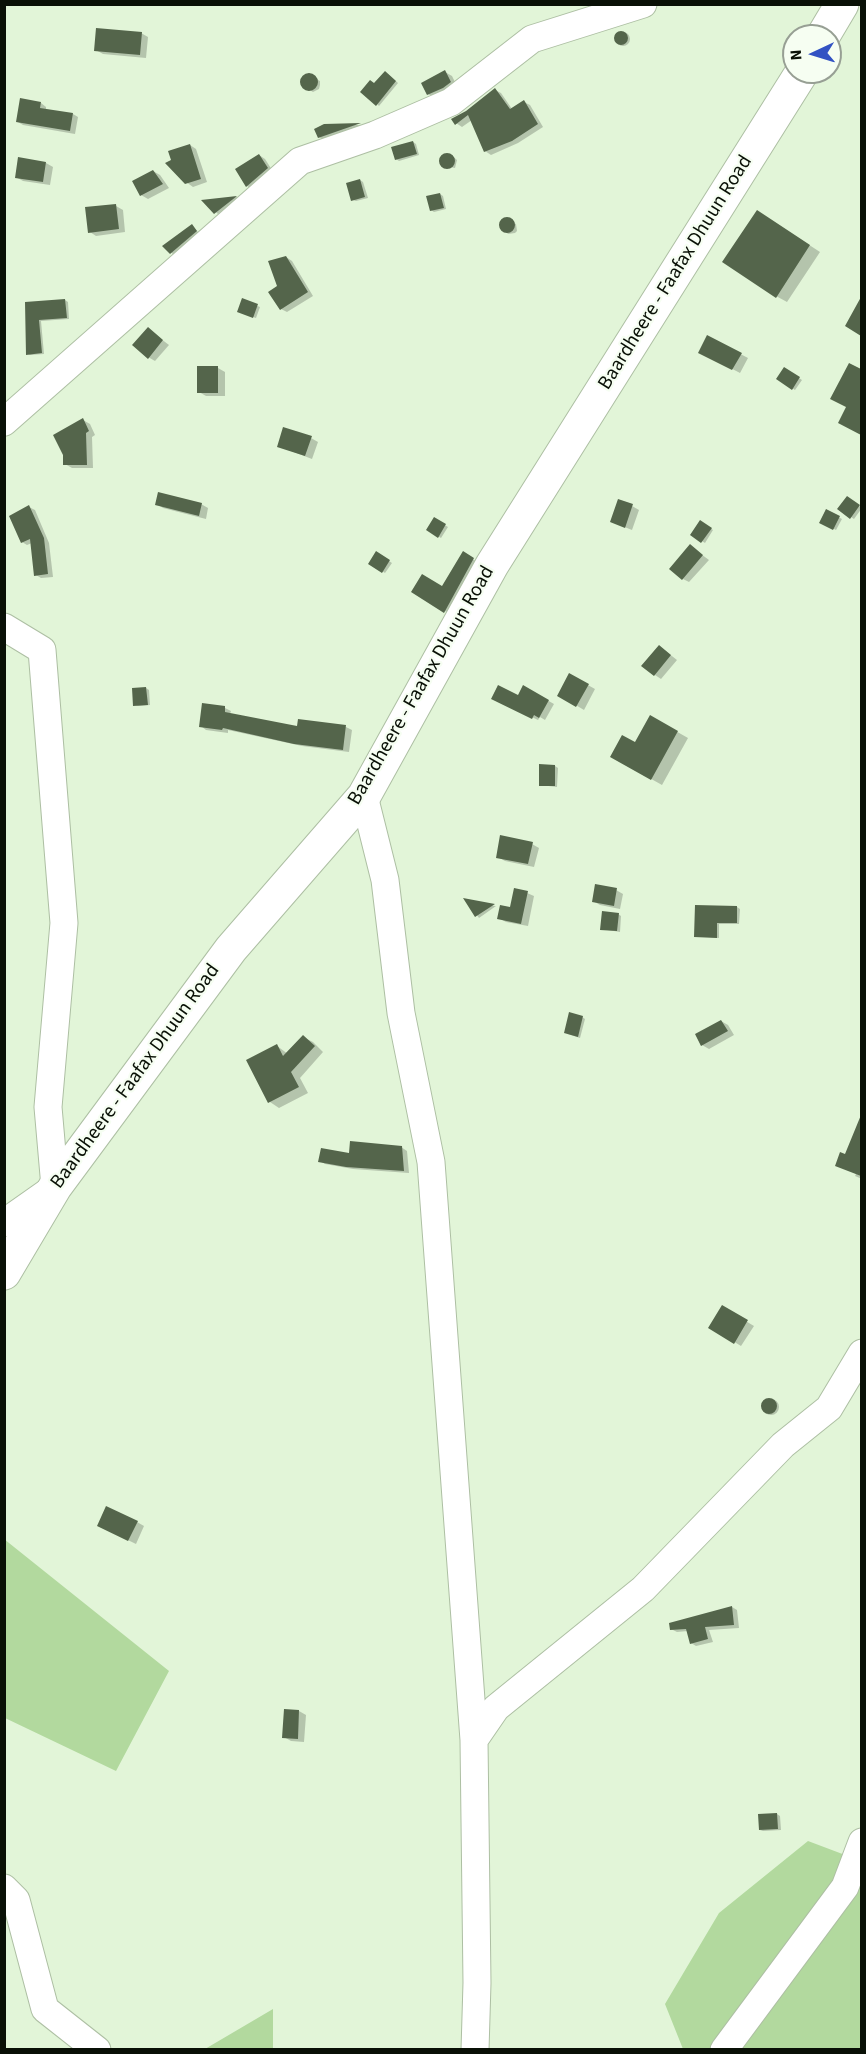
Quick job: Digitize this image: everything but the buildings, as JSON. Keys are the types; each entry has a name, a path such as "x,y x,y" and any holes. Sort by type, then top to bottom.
{"main road":[{"path":"831,24 842,4"},
{"name":"Baardheere - Faafax Dhuun Road","path":"4,1273 55,1187 231,949 364,796 492,565 794,84"}],"street":[{"path":"4,422 300,161 375,135 451,102 532,39 644,4"},
{"path":"4,627 42,650 64,923 48,1107 55,1187 4,1223"},
{"path":"364,796 385,880 400,1013 431,1162 474,1740 477,1983 475,2049"},
{"path":"474,1740 496,1708 643,1589 783,1445 829,1408 861,1353"},
{"path":"724,2049 845,1887 861,1842"},
{"path":"4,1888 16,1900 45,2009 97,2049"}],"green space":[{"path":"4,1539 169,1671 116,1771 5,1718"},
{"path":"808,1841 861,1861 861,2049 683,2049 665,2004 719,1913"},
{"path":"273,2009 273,2049 205,2049"}]}
